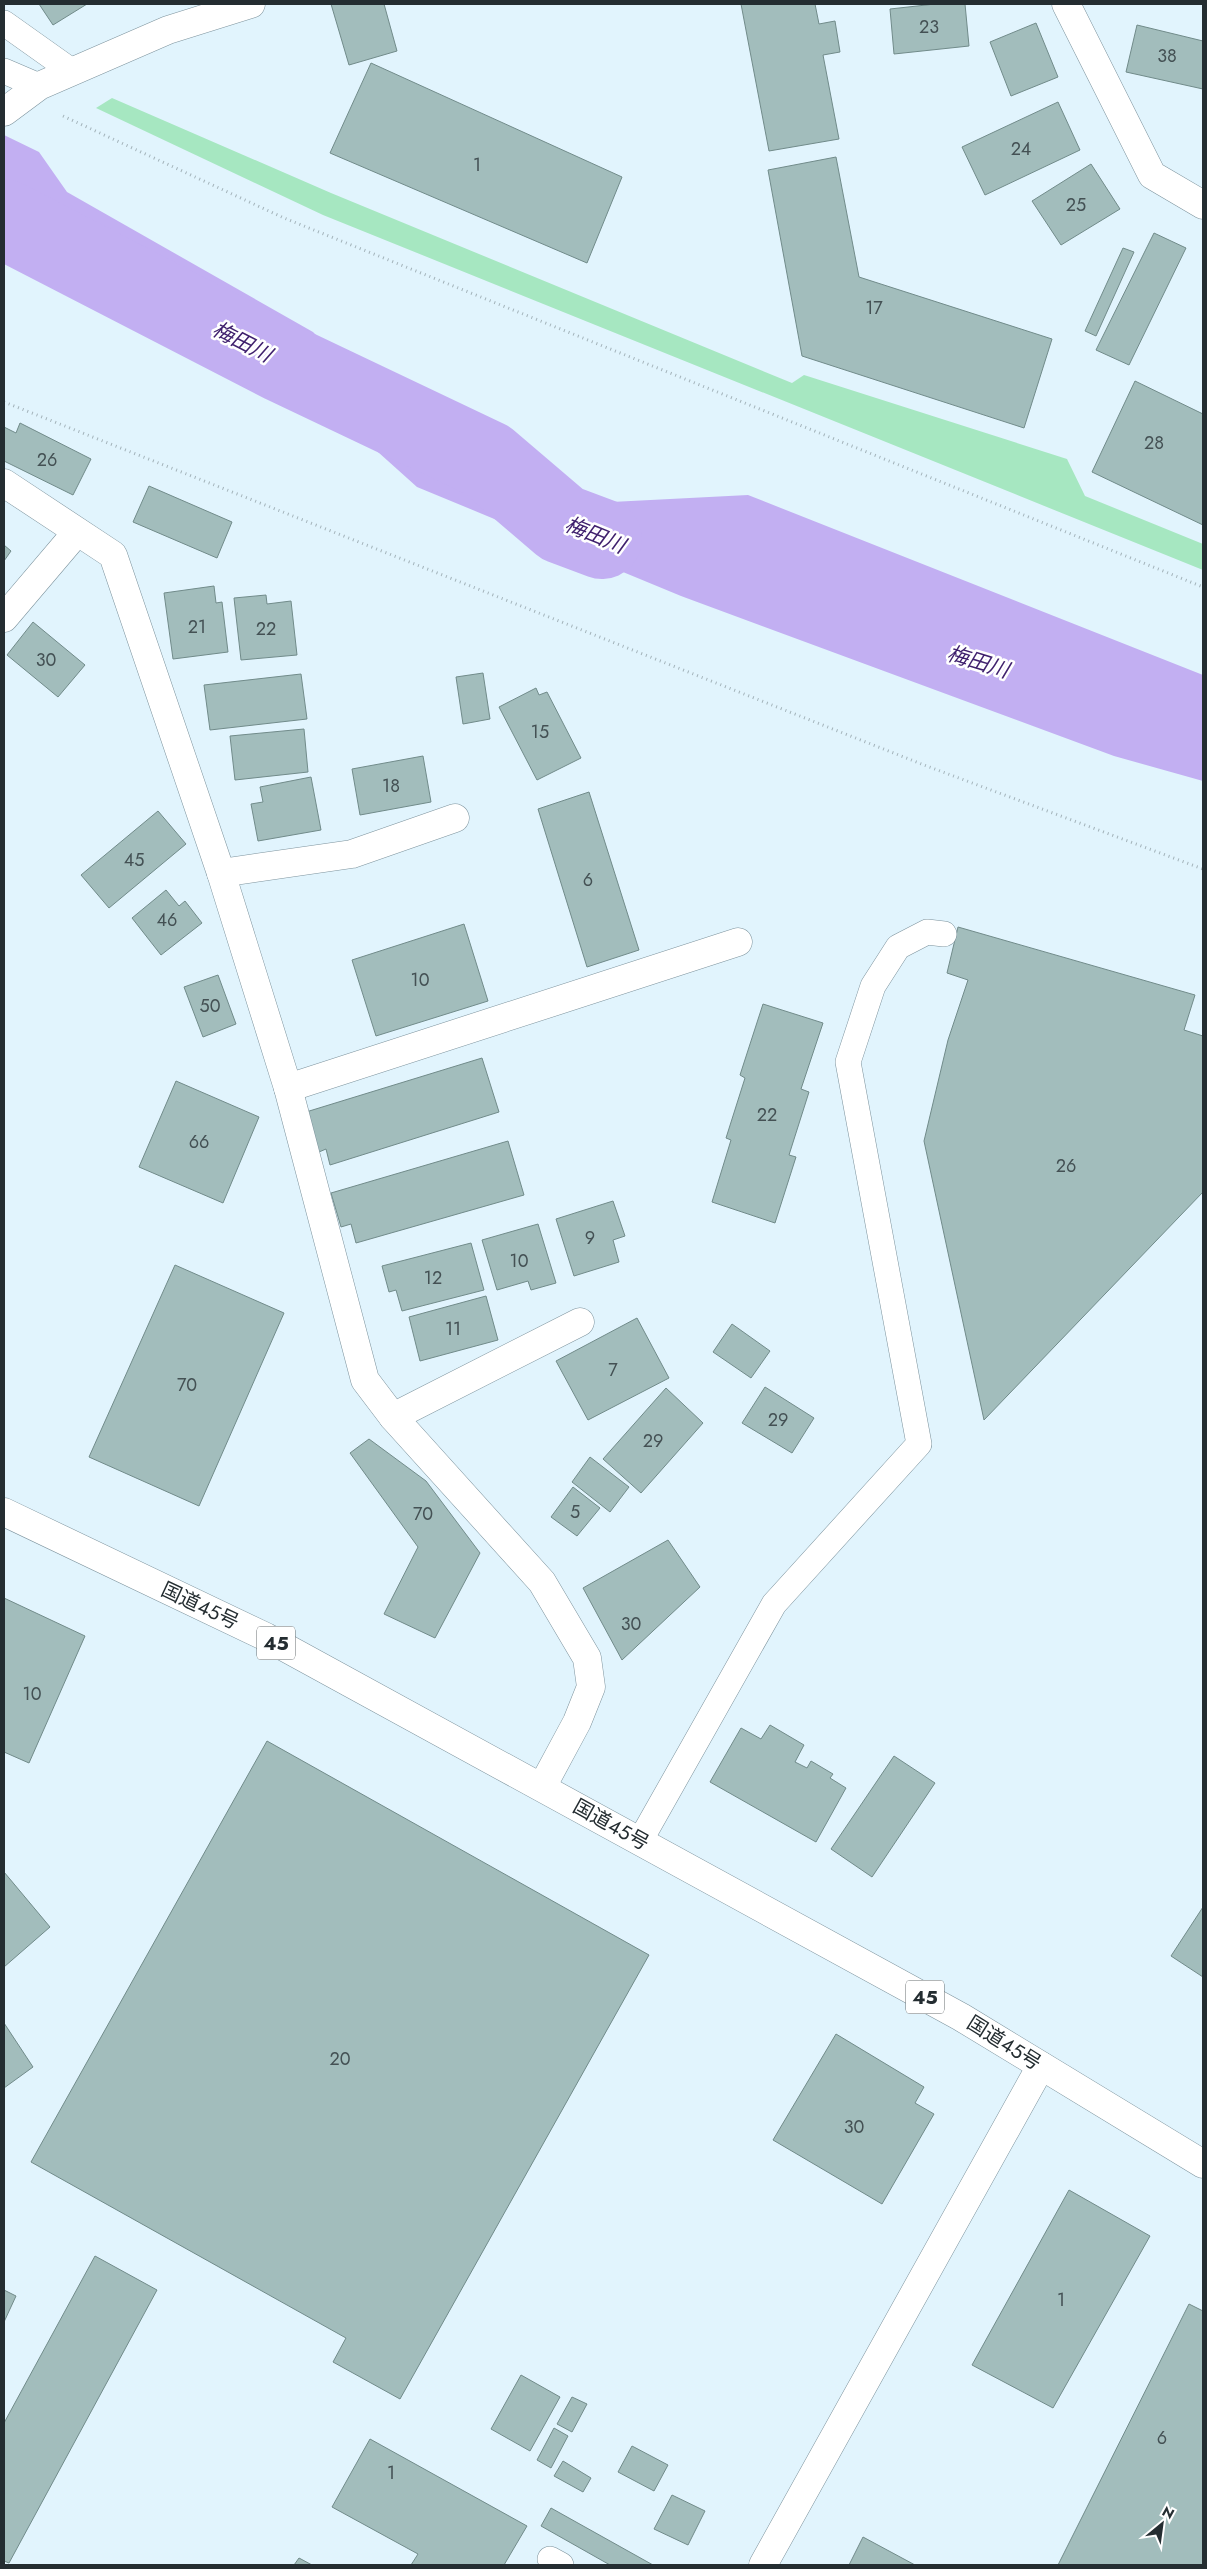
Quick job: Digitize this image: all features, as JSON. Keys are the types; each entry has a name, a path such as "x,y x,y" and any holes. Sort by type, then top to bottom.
{"main road":[{"path":"19,100 73,72 168,30 251,4"},
{"path":"1066,4 1152,175 1203,205"},
{"path":"4,483 113,555 221,873 288,1088 365,1380 393,1417 542,1582 587,1658 591,1687 577,1722 542,1787"},
{"path":"4,618 77,532"},
{"path":"221,873 352,854 455,818"},
{"path":"288,1088 738,942"},
{"path":"393,1417 580,1322"},
{"name":"国道45号","path":"4,1512 266,1637 542,1787 961,2017 1203,2164"},
{"path":"763,2565 1041,2066"}],"lane":[{"path":"4,23 73,72"},
{"path":"4,71 19,100"},
{"path":"640,1841 774,1604 919,1444 848,1062 873,986 898,947 927,932 944,934"}],"path":[{"path":"19,100 284,218 1203,587"},
{"path":"4,402 924,765 1203,869"}],"green space":[{"path":"112,98 331,193 792,383 804,375 1067,459 1085,496 1203,544 1203,570 323,215 96,108"}],"water":[{"path":"4,135 39,152 67,192 313,332 436,459 592,503 748,495 1203,675 1203,781 1114,756 681,596 417,487 320,400 174,316 50,220 4,205"}],"building":[{"path":"39,4 87,4 53,25"},
{"path":"331,4 384,4 397,51 349,65"},
{"path":"741,4 815,4 819,24 835,21 840,52 823,55 839,139 769,151"},
{"path":"935,4 965,4 969,46 894,54 890,9"},
{"path":"1036,23 1058,77 1011,96 990,42"},
{"path":"1137,25 1203,41 1203,89 1126,72"},
{"path":"371,63 622,177 587,263 330,153"},
{"path":"1058,102 1080,150 985,195 962,147"},
{"path":"836,157 859,277 1052,339 1024,428 802,356 768,170"},
{"path":"1091,164 1120,209 1061,245 1032,201"},
{"path":"1154,233 1186,248 1129,365 1096,350"},
{"path":"1123,248 1134,252 1096,336 1085,331"},
{"path":"1135,381 1203,414 1203,525 1092,472"},
{"path":"20,423 91,459 73,495 4,461 4,427 16,433"},
{"path":"149,486 232,522 217,558 133,522"},
{"path":"4,545 11,551 4,561"},
{"path":"214,586 216,603 222,602 228,652 173,659 164,593"},
{"path":"266,595 267,604 291,601 297,655 241,660 234,598"},
{"path":"33,622 85,665 58,697 7,655"},
{"path":"483,673 490,719 463,724 456,677"},
{"path":"301,674 307,719 210,730 204,685"},
{"path":"536,688 539,695 547,692 581,758 537,780 499,707"},
{"path":"304,729 308,772 235,780 230,736"},
{"path":"423,756 431,802 360,815 352,769"},
{"path":"311,777 321,830 258,841 251,804 263,802 260,787"},
{"path":"589,792 639,950 587,967 538,809"},
{"path":"158,811 186,844 109,908 81,875"},
{"path":"166,890 179,906 185,901 202,923 161,955 132,918"},
{"path":"464,924 488,1001 376,1036 352,960"},
{"path":"958,927 1195,995 1184,1030 1203,1036 1203,1192 984,1420 924,1141 948,1040 968,980 947,973"},
{"path":"218,975 236,1024 203,1037 184,987"},
{"path":"763,1004 823,1023 801,1089 809,1092 789,1155 796,1157 775,1223 712,1202 731,1140 726,1138 745,1078 740,1075"},
{"path":"482,1058 499,1112 330,1165 326,1149 319,1152 306,1112"},
{"path":"176,1081 259,1117 223,1203 139,1167"},
{"path":"508,1141 524,1195 356,1243 351,1224 341,1227 331,1193"},
{"path":"613,1201 625,1236 613,1240 619,1262 574,1276 556,1219"},
{"path":"538,1224 556,1283 531,1290 528,1281 497,1290 482,1240"},
{"path":"471,1243 484,1290 402,1311 396,1290 389,1292 382,1266"},
{"path":"175,1265 284,1313 199,1506 89,1457"},
{"path":"486,1296 498,1340 420,1361 409,1317"},
{"path":"637,1318 669,1378 588,1420 556,1361"},
{"path":"732,1324 770,1351 751,1378 713,1352"},
{"path":"765,1387 814,1418 792,1453 742,1423"},
{"path":"666,1388 703,1423 641,1493 603,1459"},
{"path":"369,1439 426,1481 480,1553 435,1638 384,1614 418,1547 350,1453"},
{"path":"590,1457 629,1487 610,1512 572,1482"},
{"path":"573,1487 600,1508 577,1536 551,1517"},
{"path":"668,1540 700,1587 622,1660 583,1588"},
{"path":"4,1598 85,1636 29,1763 4,1752"},
{"path":"770,1725 804,1745 795,1762 807,1768 811,1761 833,1774 830,1778 846,1788 816,1842 710,1782 741,1728 761,1739"},
{"path":"267,1741 649,1955 400,2399 333,2362 346,2338 31,2162"},
{"path":"894,1756 935,1783 872,1877 831,1849"},
{"path":"4,1872 50,1927 4,1967"},
{"path":"1203,1907 1203,1977 1171,1956"},
{"path":"4,2023 33,2067 4,2088"},
{"path":"836,2034 924,2087 915,2103 934,2114 882,2204 773,2140"},
{"path":"1069,2190 1150,2236 1053,2408 972,2365"},
{"path":"95,2256 157,2290 9,2563 4,2561 4,2423"},
{"path":"4,2290 16,2296 4,2322"},
{"path":"1189,2304 1203,2311 1203,2565 1058,2565"},
{"path":"521,2375 560,2397 530,2451 491,2429"},
{"path":"572,2397 587,2404 572,2432 557,2424"},
{"path":"554,2428 568,2436 551,2468 537,2460"},
{"path":"370,2439 527,2526 504,2565 411,2565 418,2554 332,2507"},
{"path":"632,2446 668,2465 654,2491 618,2472"},
{"path":"563,2461 591,2478 583,2492 554,2476"},
{"path":"672,2495 705,2511 688,2545 654,2529"},
{"path":"551,2508 653,2565 610,2565 541,2526"},
{"path":"863,2537 915,2565 849,2565"},
{"path":"299,2558 312,2565 294,2565"}],"waterway":[{"name":"梅田川","path":"4,219 283,363 487,460 562,524 602,539"}]}
